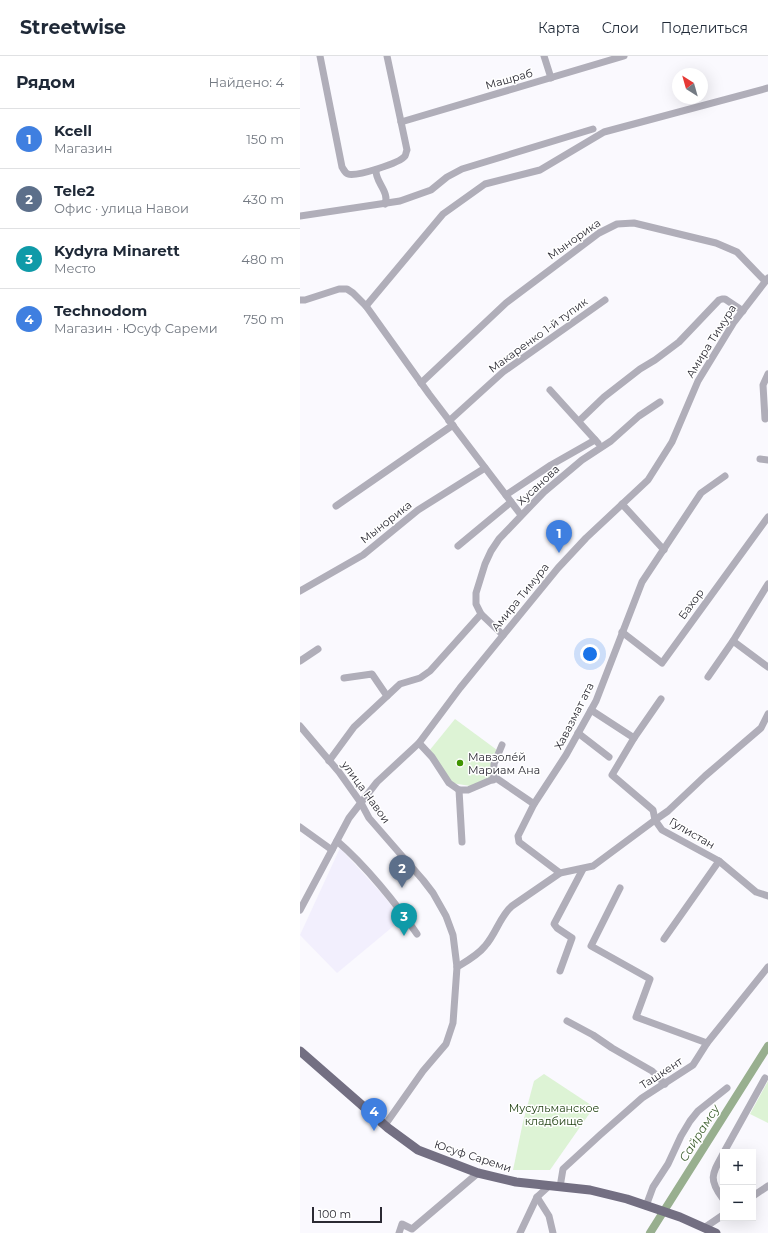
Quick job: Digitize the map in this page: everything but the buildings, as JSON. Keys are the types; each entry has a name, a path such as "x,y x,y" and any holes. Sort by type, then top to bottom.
{"main road":[{"name":"Юсуф Сареми","path":"300,1051 385,1125 418,1150 478,1172 516,1182 590,1190 627,1199 680,1217 716,1233"}],"street":[{"path":"320,56 342,167 345,173 350,175 376,170 406,155 407,150 388,56"},
{"path":"544,56 551,78"},
{"name":"Машраб","path":"401,122 624,56"},
{"path":"366,306 443,214 485,184 540,170 604,132 768,88"},
{"path":"300,216 400,201 431,190 447,177 462,169 593,129"},
{"path":"376,170 377,179 386,195 387,199 385,204"},
{"name":"Мынорика","path":"421,383 506,303 599,233 617,224 634,223 716,242 736,252 767,280"},
{"name":"Амира Тимура","path":"300,910 349,818 377,782 419,743 460,688 558,568 586,538 648,480 672,442 698,381 734,322 767,280"},
{"path":"300,300 305,300 339,289 347,289 354,293 366,306 421,383 521,515"},
{"path":"579,421 604,397 640,369 679,342 718,300 722,298 725,299 743,311"},
{"name":"Макаренко 1-й тупик","path":"336,506 451,423 503,372 605,300"},
{"path":"765,419 763,385 768,374"},
{"path":"550,390 579,421 601,448"},
{"name":"Хусанова","path":"481,614 476,604 476,593 485,564 499,539 544,492 582,460 601,448 640,416 660,402"},
{"path":"506,495 551,465 595,440"},
{"path":"760,459 768,460"},
{"name":"Мынорика","path":"300,591 362,555 418,510 485,468"},
{"name":"Хавазмат ата","path":"560,873 519,842 518,836 534,804 566,755 596,701 642,582 701,494 725,476"},
{"path":"458,546 511,502"},
{"path":"622,504 664,550"},
{"name":"Бахор","path":"622,632 662,663 768,517"},
{"path":"708,677 733,641 768,584"},
{"path":"329,761 354,727 400,684 420,678 430,671 481,614 503,635"},
{"path":"733,641 768,667"},
{"path":"300,661 318,649"},
{"path":"344,678 372,674 387,696"},
{"name":"Гулистан","path":"661,699 634,738 612,775 653,810 654,820 662,830 719,861 756,892 768,896"},
{"path":"591,710 634,738"},
{"path":"457,967 471,958 486,945 509,909 560,873 593,866 668,811 705,776 764,728 768,714"},
{"name":"улица Навои","path":"300,726 361,803 369,818 433,893 446,916 453,935 457,967 453,1023 446,1044 423,1071 385,1125"},
{"path":"578,734 609,757"},
{"path":"419,743 432,757 449,783 459,790 468,790 496,778 534,804"},
{"path":"493,780 494,764 502,745"},
{"path":"459,790 462,842"},
{"path":"300,827 332,850"},
{"path":"337,841 375,881 405,916 417,934"},
{"path":"664,939 719,861"},
{"path":"560,971 572,938 557,928 554,924 583,869"},
{"path":"620,888 591,946 650,979 636,1017 706,1043"},
{"name":"Ташкент","path":"560,1187 563,1168 642,1098 693,1065 706,1043 768,968"},
{"path":"567,1021 652,1071 665,1084"},
{"path":"726,1149 765,1078"},
{"path":"650,1207 653,1187 668,1164 690,1121 698,1111 727,1088"},
{"path":"720,1160 713,1172 714,1182 720,1193"},
{"path":"399,1233 402,1224 412,1229 478,1172"},
{"path":"520,1233 537,1197 549,1186"},
{"path":"756,1194 768,1186"},
{"path":"537,1197 550,1216 553,1233"},
{"path":"704,1228 720,1217"}],"shaded area":[{"path":"340,848 383,895 402,919 337,973 300,935"}],"green space":[{"path":"455,719 497,750 489,778 470,786 452,783 429,751"},
{"name":"Мусульманское кладбище","path":"544,1074 594,1107 550,1170 513,1170 523,1122 534,1081"},
{"path":"768,1081 768,1123 750,1114"}],"waterway":[{"name":"Сайрамсу","path":"650,1233 768,1046"}],"place":[{"name":"Kcell","path":"559,553"},
{"name":"Мавзоле́й Мариам Ана","path":"460,763"},
{"name":"Tele2","path":"402,888"},
{"name":"Kydyra Minarett","path":"404,936"},
{"name":"Technodom","path":"374,1131"}]}
